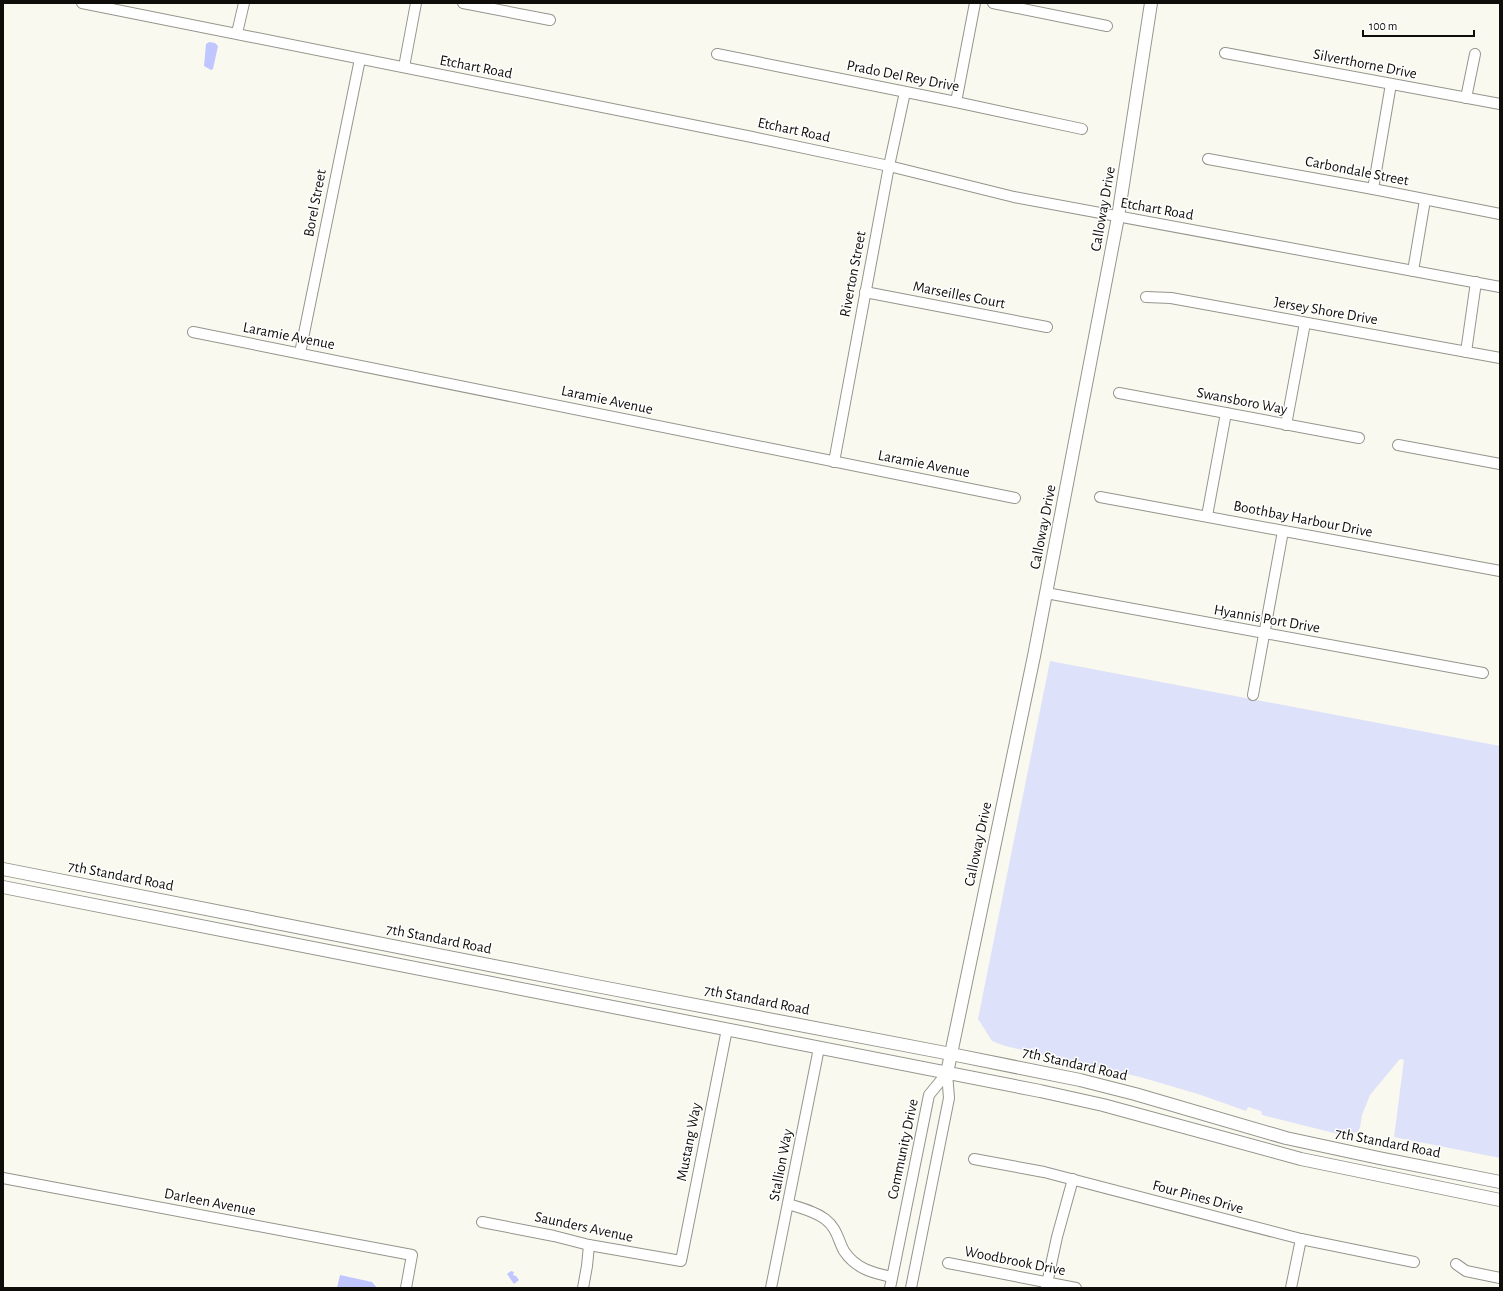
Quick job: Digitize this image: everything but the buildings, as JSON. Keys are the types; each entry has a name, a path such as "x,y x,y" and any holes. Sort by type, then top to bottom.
{"main road":[{"name":"Calloway Drive","path":"947,1073 1046,593 1118,217 1151,3"},
{"name":"7th Standard Road","path":"3,869 591,986 951,1054 1111,1088 1286,1138 1500,1182"},
{"path":"3,886 1040,1091 1103,1105 1301,1159 1500,1200"}],"street":[{"name":"Etchart Road","path":"82,3 889,166 1014,197 1500,287"},
{"path":"237,34 244,3"},
{"path":"404,67 416,3"},
{"path":"463,3 550,20"},
{"path":"956,102 975,3"},
{"path":"993,3 1107,26"},
{"name":"Silverthorne Drive","path":"1225,52 1500,104"},
{"name":"Prado Del Rey Drive","path":"717,54 1082,129"},
{"path":"1466,98 1475,54"},
{"name":"Borel Street","path":"300,353 360,59"},
{"path":"1373,189 1391,84"},
{"name":"Riverton Street","path":"834,462 889,166 905,92"},
{"name":"Carbondale Street","path":"1208,159 1500,214"},
{"path":"1413,270 1425,200"},
{"path":"1466,352 1476,282"},
{"name":"Marseilles Court","path":"865,292 1047,327"},
{"name":"Jersey Shore Drive","path":"1146,297 1171,298 1500,358"},
{"path":"1286,425 1306,323"},
{"name":"Laramie Avenue","path":"193,332 1015,498"},
{"name":"Swansboro Way","path":"1119,393 1359,438"},
{"path":"1207,516 1226,413"},
{"path":"1398,445 1500,464"},
{"name":"Boothbay Harbour Drive","path":"1100,497 1500,571"},
{"path":"1253,695 1283,531"},
{"name":"Hyannis Port Drive","path":"1046,593 1483,673"},
{"name":"Mustang Way","path":"681,1261 727,1029"},
{"name":"Stallion Way","path":"771,1288 820,1048"},
{"path":"911,1288 949,1098 947,1073"},
{"name":"Community Drive","path":"890,1288 929,1095 947,1073"},
{"name":"Four Pines Drive","path":"974,1159 1073,1179 1300,1239 1414,1262"},
{"name":"Darleen Avenue","path":"3,1178 412,1255 406,1288"},
{"path":"1047,1285 1057,1236 1073,1179"},
{"path":"788,1204 808,1210 826,1220 837,1234 844,1251 862,1269 892,1277"},
{"name":"Saunders Avenue","path":"482,1222 554,1236 589,1245 681,1261"},
{"path":"1291,1288 1300,1239"},
{"path":"583,1288 588,1266 589,1245"},
{"name":"Woodbrook Drive","path":"948,1263 1047,1285 1076,1288"},
{"path":"1456,1264 1466,1271 1500,1278"}],"shaded area":[{"path":"1050,661 1500,746 1500,1158 1394,1137 1404,1060 1400,1059 1370,1095 1362,1115 1360,1128 1357,1132 1342,1135 1262,1115 1261,1111 1248,1107 1246,1111 1198,1094 1140,1077 1005,1046 992,1041 978,1019"}],"water":[{"path":"209,42 215,43 218,46 213,69 211,70 204,66 206,44"},
{"path":"511,1271 514,1272 513,1275 519,1280 514,1284 507,1274"},
{"path":"340,1275 372,1282 377,1288 337,1288"}]}
